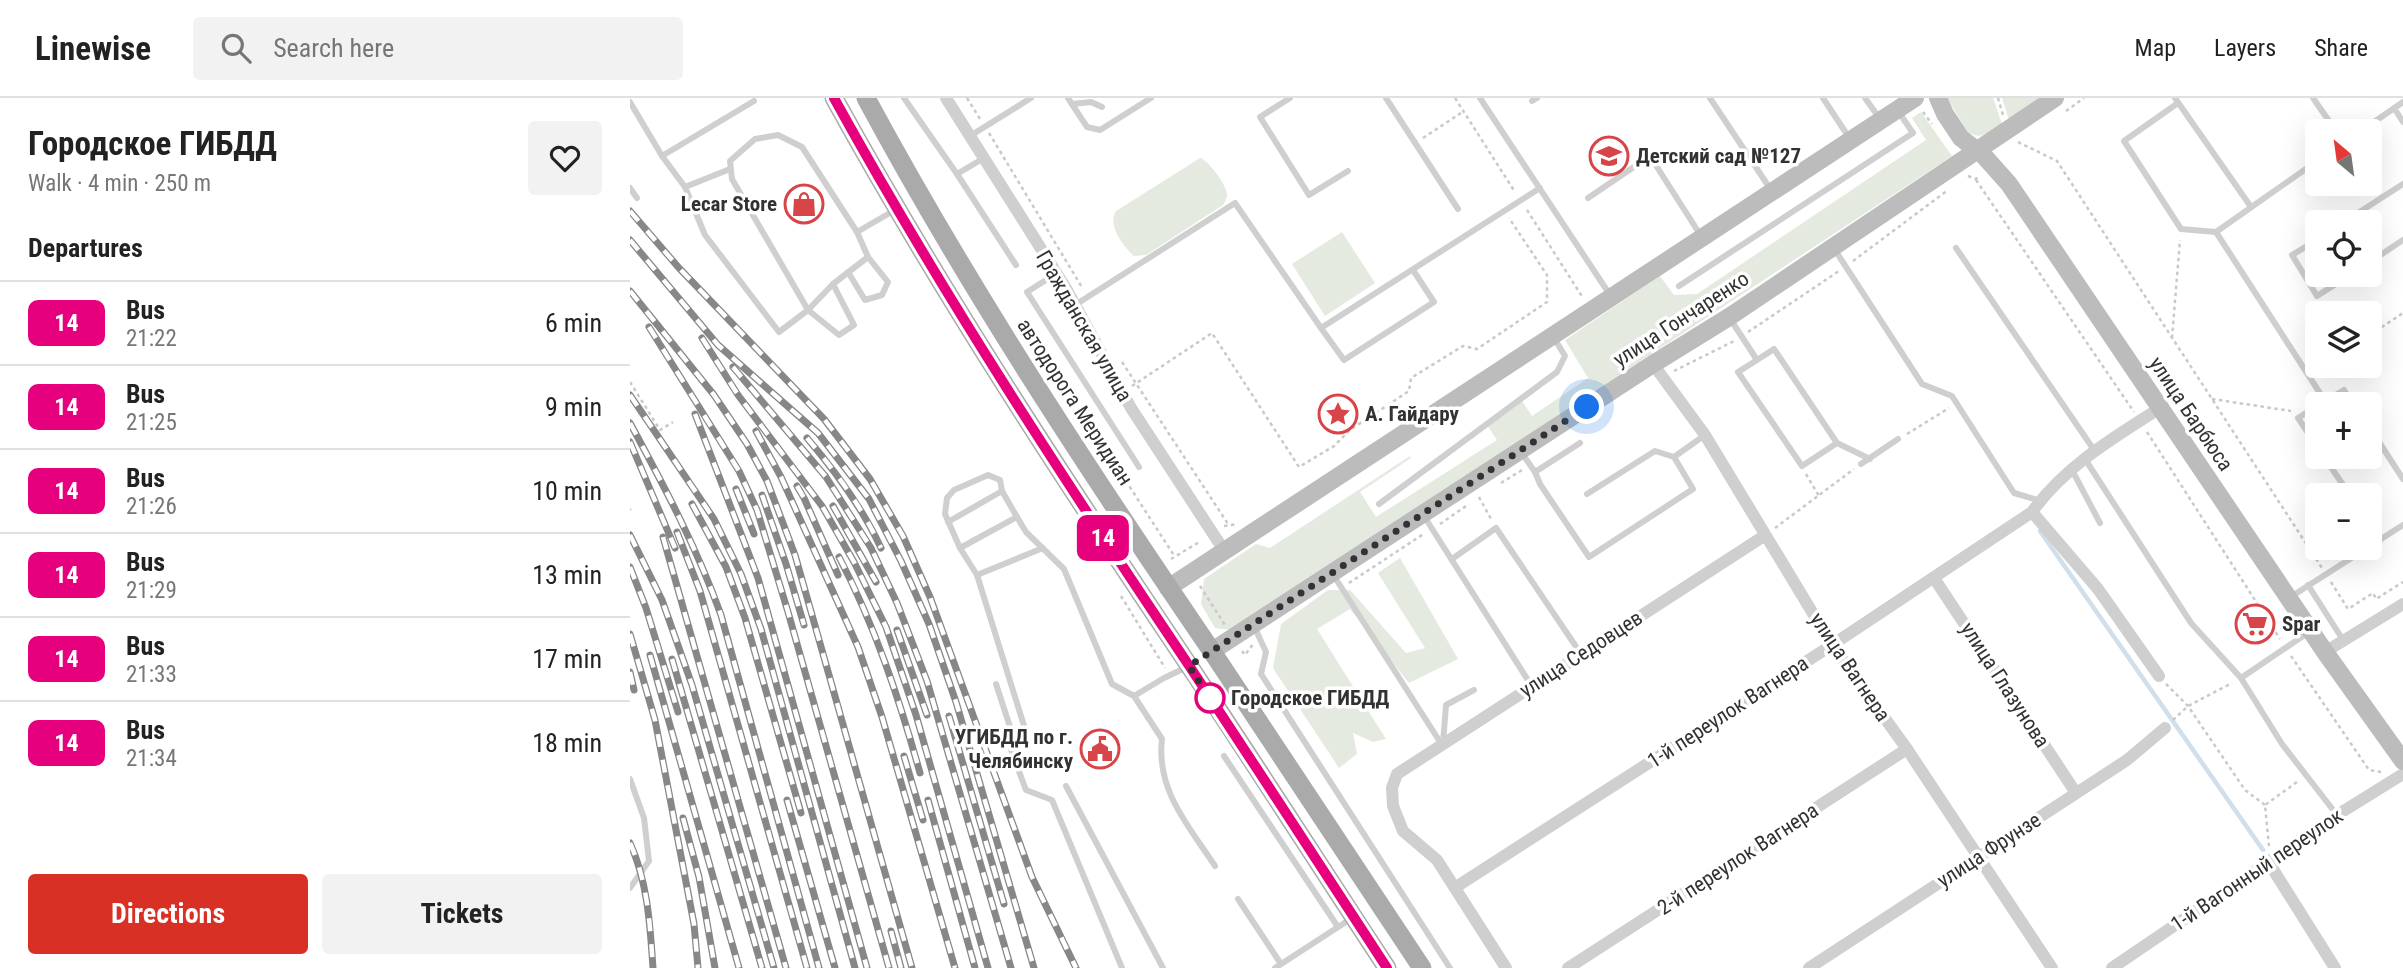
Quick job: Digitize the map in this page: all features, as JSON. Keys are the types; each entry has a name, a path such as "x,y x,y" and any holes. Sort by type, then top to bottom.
{"main road":[{"path":"834,98 967,326 1189,666 1345,922 1387,968"},
{"name":"автодорога Меридиан","path":"866,98 898,158 990,311 1168,588 1422,968"},
{"path":"1146,603 1168,588"},
{"name":"улица Гончаренко","path":"1189,666 1212,652"}],"street":[{"name":"Гражданская улица","path":"946,98 1057,273 1080,302 1131,408 1225,551"},
{"path":"1168,588 1915,98"},
{"name":"улица Барбюса","path":"1938,98 1961,138 1978,150 2009,184 2402,770"},
{"name":"улица Гончаренко","path":"1212,652 1728,317 2054,98"},
{"name":"улица Вагнера","path":"1653,364 1704,435 1832,645 1907,749 2052,968"},
{"path":"2159,677 2098,589 2032,512 2053,486 2090,454 2160,408"},
{"name":"1-й переулок Вагнера","path":"1456,887 1832,645 2032,512"},
{"name":"улица Седовцев","path":"1456,887 1437,860 1403,831 1393,806 1392,788 1397,774 1764,536"},
{"name":"улица Глазунова","path":"1934,578 2076,793"},
{"path":"2325,652 2403,604"},
{"name":"улица Фрунзе","path":"1809,968 2127,760 2165,728"},
{"name":"2-й переулок Вагнера","path":"1568,968 1907,749"},
{"name":"1-й Вагонный переулок","path":"2112,968 2402,770"},
{"path":"2269,863 2335,968"},
{"path":"1456,887 1506,968"}],"lane":[{"path":"904,98 1016,265"},
{"path":"970,136 1031,98"},
{"path":"1070,101 1087,127 1100,130 1151,98"},
{"path":"1290,98 1260,117 1309,195 1348,172"},
{"path":"1386,98 1458,209"},
{"path":"1480,98 1611,297"},
{"path":"1710,98 1772,192"},
{"path":"1823,98 1851,140"},
{"path":"1865,98 1881,121"},
{"path":"2313,98 2328,119"},
{"path":"2251,207 2177,100 2124,141 2181,229 2216,232 2305,169"},
{"path":"662,156 754,101"},
{"path":"1070,101 1091,102 1102,107"},
{"path":"630,102 662,156 685,187 705,235 779,332 868,257"},
{"path":"2378,119 2403,102"},
{"path":"2394,108 2403,122"},
{"path":"1679,286 1913,133 1897,110"},
{"path":"833,284 854,325 839,335 808,310 732,180 730,161 755,139 778,135 802,147 857,232 868,257 888,282 882,295 865,300 848,272"},
{"path":"1588,198 1650,156 1702,238"},
{"path":"957,174 984,158"},
{"path":"685,187 730,169"},
{"path":"2363,210 2403,184"},
{"path":"630,188 637,198"},
{"path":"1321,328 1540,188"},
{"path":"1080,302 1235,203 1344,360 1433,302 1413,270"},
{"path":"857,232 897,209"},
{"path":"2216,232 2304,368 2315,392"},
{"path":"2382,254 2403,240"},
{"path":"1833,245 1922,384 1952,396 2014,493 2040,501"},
{"path":"1956,248 2090,454 2192,622 2241,678 2282,744 2337,815"},
{"path":"2305,248 2292,256 2305,277"},
{"path":"1057,273 1027,292 1139,467"},
{"path":"2311,287 2317,296 2331,287"},
{"path":"1728,317 1757,360"},
{"path":"1379,504 1556,372 1565,356 1553,336"},
{"path":"1837,443 1802,466 1738,372 1774,349 1837,443 1870,458"},
{"path":"2305,414 2298,418 2305,428"},
{"path":"1674,457 1704,435"},
{"path":"1861,464 1898,439"},
{"path":"1535,472 1580,443"},
{"path":"2382,447 2403,479"},
{"path":"1520,450 1589,557 1693,489 1674,457 1655,451 1587,494"},
{"path":"2072,470 2100,523"},
{"path":"1026,729 978,575 960,548 945,514 947,498 954,489 988,475 1000,480 1002,491 1026,532 1064,569 1112,684 1134,696 1162,739 1160,759 1170,796 1215,866"},
{"path":"948,522 1002,491"},
{"path":"1423,514 1531,685"},
{"path":"960,548 1017,517"},
{"path":"2382,539 2403,525"},
{"path":"1452,558 1496,528 1581,654"},
{"path":"978,575 1043,548"},
{"path":"2288,598 2348,560"},
{"path":"1332,573 1443,745"},
{"path":"2308,585 2344,641"},
{"path":"1253,624 1266,652 1261,674 1450,968"},
{"path":"2241,678 2311,631"},
{"path":"1134,696 1189,666"},
{"path":"996,684 1013,736 1011,750 1026,790 1052,800 1122,968"},
{"path":"1443,745 1446,705 1474,690"},
{"path":"1224,755 1345,922 1278,966 1238,899"},
{"path":"630,779 644,818 649,861 630,888"},
{"path":"1066,786 1163,968"}],"path":[{"path":"967,98 1083,286 1080,302"},
{"path":"1998,98 2008,128 2018,142 2057,161 2348,609 2373,593 2376,599 2403,582"},
{"path":"1415,143 1464,111"},
{"path":"1976,179 2140,421 2285,647 2369,770 2402,770"},
{"path":"2172,338 2181,229"},
{"path":"2382,327 2403,313"},
{"path":"1116,352 1228,524"},
{"path":"630,382 660,429 673,422"},
{"path":"2212,398 2294,411 2298,418"},
{"path":"1898,439 1956,403"},
{"path":"1072,410 1104,447 1175,557"},
{"path":"1764,536 1861,464"},
{"path":"1802,466 1819,496"},
{"path":"1479,497 1496,528"},
{"path":"2159,677 2188,706 2245,790 2265,805 2269,863"},
{"path":"2165,728 2188,706 2241,678"},
{"path":"2265,805 2306,776"}],"shaded area":[{"path":"1947,98 1993,98 2002,124 1985,134 1973,135 1968,132"},
{"path":"2002,98 2042,98 2009,120"},
{"path":"1921,112 1952,156 1232,630 1215,628 1201,604 1204,579 1256,544 1270,548 1410,456 1411,458 1360,492 1376,517 1497,440 1487,425 1522,401 1532,416 1588,378 1565,340 1660,276 1674,295 1697,294 1926,140 1912,118"},
{"path":"1200,158 1212,168 1223,184 1227,194 1223,205 1146,255 1134,256 1125,247 1115,229 1113,223 1116,211"},
{"path":"1342,232 1375,283 1325,316 1292,264"},
{"path":"1400,558 1458,659 1409,683 1350,609 1317,629 1386,739 1373,742 1353,733 1357,754 1339,768 1273,668 1281,624 1328,590 1350,590 1406,653 1425,648 1378,573"}],"waterway":[{"path":"2040,531 2263,850"}],"railway":[{"path":"630,211 679,268 824,419 870,479 903,536 930,597 1032,877 1076,968"},
{"path":"630,240 718,345 818,433 869,499 929,624 956,702 1034,968"},
{"path":"630,291 714,395 747,444 767,481 795,555 912,968"},
{"path":"649,327 739,471 757,510 889,968"},
{"path":"702,338 738,395 822,506 854,562 886,627 916,715 988,968"},
{"path":"733,367 826,477 871,548 897,603 927,681 1011,968"},
{"path":"630,395 714,519 741,574 761,629 855,968"},
{"path":"695,414 758,578 867,968"},
{"path":"630,423 691,541 721,615 819,968"},
{"path":"756,431 781,477 858,647 882,717 955,968"},
{"path":"807,438 848,490 881,548"},
{"path":"630,442 675,548"},
{"path":"797,486 838,575"},
{"path":"736,489 754,534"},
{"path":"762,495 804,625"},
{"path":"692,504 726,567 745,618 801,813"},
{"path":"833,506 876,582"},
{"path":"677,532 700,591 807,968"},
{"path":"630,535 662,600 692,685 774,968"},
{"path":"663,537 786,968"},
{"path":"839,557 864,609 885,663 920,773"},
{"path":"630,567 646,608 678,712"},
{"path":"897,630 927,715"},
{"path":"630,634 655,720 694,924 698,968"},
{"path":"650,655 739,968"},
{"path":"672,659 762,968"},
{"path":"630,672 634,690"},
{"path":"949,716 1004,904"},
{"path":"904,756 923,820"},
{"path":"787,800 835,968"},
{"path":"928,800 975,968"},
{"path":"683,818 699,877 715,968"},
{"path":"630,843 644,889 653,968"},
{"path":"891,931 901,968"}],"bus line":[{"name":"14","path":"834,98 875,173 967,326 1126,573 1387,968"}],"place":[{"name":"Детский сад №127","path":"1609,156"},
{"name":"Lecar Store","path":"804,204"},
{"name":"А. Гайдару","path":"1338,414"},
{"name":"Spar","path":"2255,624"},
{"name":"Городское ГИБДД","path":"1210,698"},
{"name":"УГИБДД по г. Челябинску","path":"1100,749"}],"route":[{"path":"1210,698 1211,700 1189,666 1587,407"}]}
